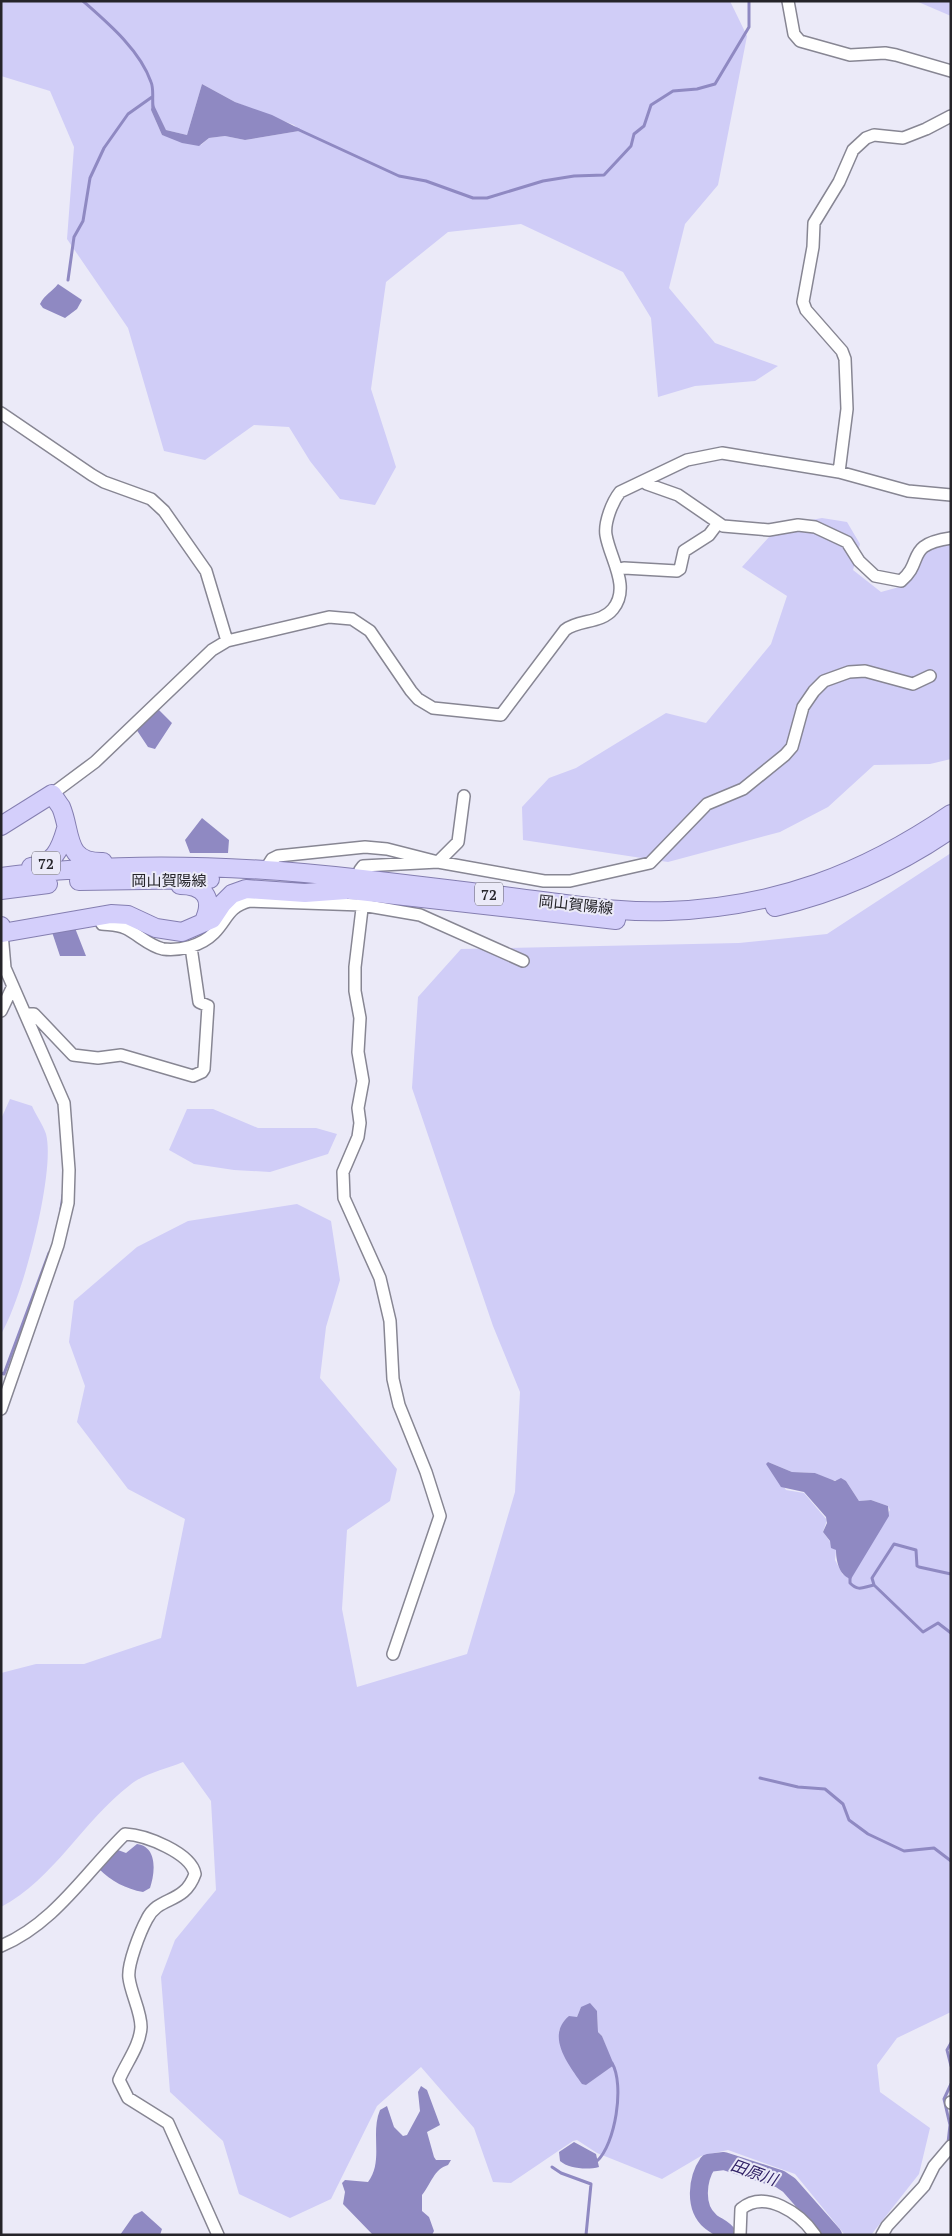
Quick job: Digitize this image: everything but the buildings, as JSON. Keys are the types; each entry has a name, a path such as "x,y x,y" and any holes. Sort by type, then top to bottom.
{"main road":[{"path":"1,826 52,794"},
{"name":"岡山賀陽線","path":"52,794 61,808 73,850 85,860 98,862 169,861 183,866"},
{"name":"岡山賀陽線","path":"4,879 79,881 231,880 358,891 667,911 722,906 763,899 823,882 865,866 912,840 951,814"},
{"name":"72","path":"4,879 50,862 57,855 66,829"},
{"name":"岡山賀陽線","path":"4,879 109,868 183,866 265,870 358,891 591,919 671,922 723,918 817,897 866,878 922,850 951,829"},
{"name":"岡山賀陽線","path":"79,881 104,887 186,885 200,890 208,899 210,905 202,924"},
{"name":"岡山賀陽線","path":"2,929 98,916 128,915 168,932 182,932 212,919 232,894 246,889 305,893 358,891"}],"street":[{"path":"788,1 794,34 800,41 850,55 885,53 896,55 951,71"},
{"path":"839,472 846,409 845,359 842,351 806,310 803,302 813,247 814,223 839,182 853,150 866,138 874,135 908,136 951,116"},
{"path":"1,413 92,475 104,482 151,499 164,511 206,571 227,641"},
{"path":"52,794 95,762 212,650 227,641 329,617 352,619 370,631 411,691 426,705 496,716 506,710 565,630 570,626 604,617 613,608 621,590 606,536 614,499 620,492 698,456 722,453 839,472 908,491 951,495"},
{"path":"644,481 647,484 678,495 723,526 769,530 798,525 815,527 847,542 859,561 875,576 894,581 900,581 906,577 919,550 927,544 951,538"},
{"path":"617,570 624,568 677,571 680,569 684,551 709,535 718,523"},
{"path":"265,870 272,858 278,856 365,847 387,849 438,862 544,881 570,881 650,863 707,804 743,789 785,755 792,747 803,707 824,681 849,672 865,671 912,684 930,676"},
{"path":"394,1654 440,1516 426,1472 399,1406 393,1379 390,1321 380,1278 344,1198 344,1172 358,1137 360,1123 358,1108 363,1081 358,1052 360,1018 355,990 358,891 360,870 363,866 438,862 458,842 464,796"},
{"path":"98,916 102,924 124,927 162,949 191,947 214,933 228,913 238,904 250,901 358,891 420,915 524,961"},
{"path":"1,1408 58,1245 68,1203 69,1160 64,1103 5,968 2,929"},
{"path":"25,1014 34,1014 73,1055 98,1058 121,1055 193,1076 204,1069 208,1006 199,1002 191,947"},
{"path":"1,1010 13,986"},
{"path":"1,1946 20,1936 66,1900 102,1856 125,1834 166,1847 182,1855 194,1866 195,1874 186,1892 156,1906 147,1919 132,1961 129,1977 141,2025 139,2040 119,2080 128,2098 168,2123 172,2129 185,2164 218,2235"},
{"path":"882,2235 887,2226 924,2186 934,2166 951,2146"},
{"path":"740,2235 741,2208 748,2203 762,2200 793,2213 815,2235"}],"shaded area":[{"path":"1,1 730,1 747,36 718,185 685,224 669,288 715,343 778,366 755,381 695,386 658,397 651,318 623,272 521,224 448,232 386,282 371,389 396,467 375,505 340,499 310,461 289,427 254,425 205,460 164,451 128,328 67,239 74,147 50,91 1,76","holes":["202,84 235,102 294,125 299,131 245,140 225,136 209,138 201,145 162,135 151,110 152,103 166,130 187,135"]},
{"path":"916,1 951,1 951,16"},
{"path":"202,84 235,102 272,115 300,129 299,131 245,140 225,136 209,138 199,146 182,143 162,135 151,110 152,101 166,130 187,135"},
{"path":"58,284 82,300 77,309 65,318 43,308 40,304"},
{"path":"822,518 847,522 860,544 853,570 881,592 903,586 915,557 934,543 951,544 951,759 930,764 874,765 828,807 780,832 668,862 523,840 522,807 549,778 576,768 666,713 706,723 771,644 787,596 742,567 779,526"},
{"path":"158,709 172,723 155,749 148,747 136,729"},
{"path":"202,818 229,840 228,853 190,853 185,840"},
{"path":"951,853 951,2012 897,2038 877,2065 880,2092 930,2128 919,2174 871,2235 845,2235 795,2174 728,2150 701,2156 662,2179 597,2153 577,2140 511,2183 493,2182 474,2128 421,2067 377,2106 331,2199 290,2218 239,2194 223,2141 170,2092 161,1977 175,1940 216,1890 211,1801 183,1762 135,1781 97,1815 53,1866 20,1895 1,1907 1,1673 36,1664 84,1664 161,1638 185,1519 128,1489 77,1422 85,1386 69,1342 74,1301 137,1247 188,1221 297,1204 331,1221 340,1280 326,1327 320,1378 397,1469 390,1501 347,1530 342,1609 357,1687 467,1654 515,1492 520,1392 493,1326 412,1088 418,997 461,949 739,943 827,934","holes":["768,1462 792,1472 815,1473 830,1480 846,1481 859,1501 871,1500 888,1506 890,1510 843,1575 835,1560 836,1550 823,1532 827,1520 804,1493 786,1490","581,2007 597,2011 598,2032 602,2036 613,2065 586,2085 567,2060 559,2038 559,2030 573,2017 577,2017"]},
{"path":"75,928 86,956 60,956 52,932"},
{"path":"10,1099 32,1106 46,1134 48,1152 42,1205 35,1236 18,1294 1,1334 1,1119"},
{"path":"187,1109 213,1109 258,1128 316,1128 337,1134 328,1154 270,1172 234,1170 194,1164 169,1150"},
{"path":"768,1462 792,1472 815,1473 835,1481 841,1478 846,1481 859,1501 871,1500 888,1506 889,1516 851,1579 841,1571 836,1550 831,1548 830,1541 823,1532 827,1523 826,1517 804,1492 781,1487 766,1464"},
{"path":"137,1844 149,1850 152,1855 154,1868 150,1888 143,1892 119,1884 99,1869 118,1850 126,1853"},
{"path":"590,2003 597,2011 598,2032 602,2036 614,2065 586,2085 582,2084 566,2059 559,2041 559,2032 562,2024 569,2016 577,2017 581,2007"},
{"path":"421,2086 427,2090 440,2125 427,2132 434,2157 436,2160 451,2160 448,2165 436,2173 422,2195 422,2211 429,2217 434,2231 432,2235 373,2235 343,2204 345,2192 342,2183 345,2180 368,2182 373,2174 376,2156 376,2128 380,2110 387,2106 394,2127 403,2136 407,2135 420,2111 418,2092"},
{"path":"574,2142 596,2154 599,2167 579,2168 568,2166 560,2161 559,2152"},
{"path":"142,2211 162,2229 160,2235 120,2235 134,2215"}],"waterway":[{"path":"83,1 103,18 139,59 152,85 153,106"},
{"path":"297,129 399,176 426,181 473,198 487,198 543,181 574,176 604,175 631,146 634,134 644,126 651,105 673,91 697,89 715,84 749,27 749,1"},
{"path":"68,280 74,237 83,221 90,178 104,148 128,114 152,97"},
{"path":"61,1209 63,1195"},
{"path":"1,1373 4,1374 49,1253"},
{"path":"874,1585 872,1578 894,1544 916,1550 917,1566 951,1574"},
{"path":"850,1575 850,1583 856,1587 861,1588 874,1585 923,1632 938,1623 951,1633"},
{"path":"760,1778 798,1787 825,1789 843,1804 849,1820 868,1834 904,1851 934,1848 951,1861"},
{"path":"951,2043 947,2050 951,2066"},
{"path":"597,2161 609,2142 616,2114 618,2085 612,2063"},
{"path":"948,2143 950,2125 944,2099 951,2084"},
{"name":"田原川","path":"728,2235 710,2221 701,2208 699,2201 701,2177 708,2163 724,2161 780,2179 789,2185 833,2235"},
{"path":"552,2167 561,2173 591,2184 586,2235"}]}
